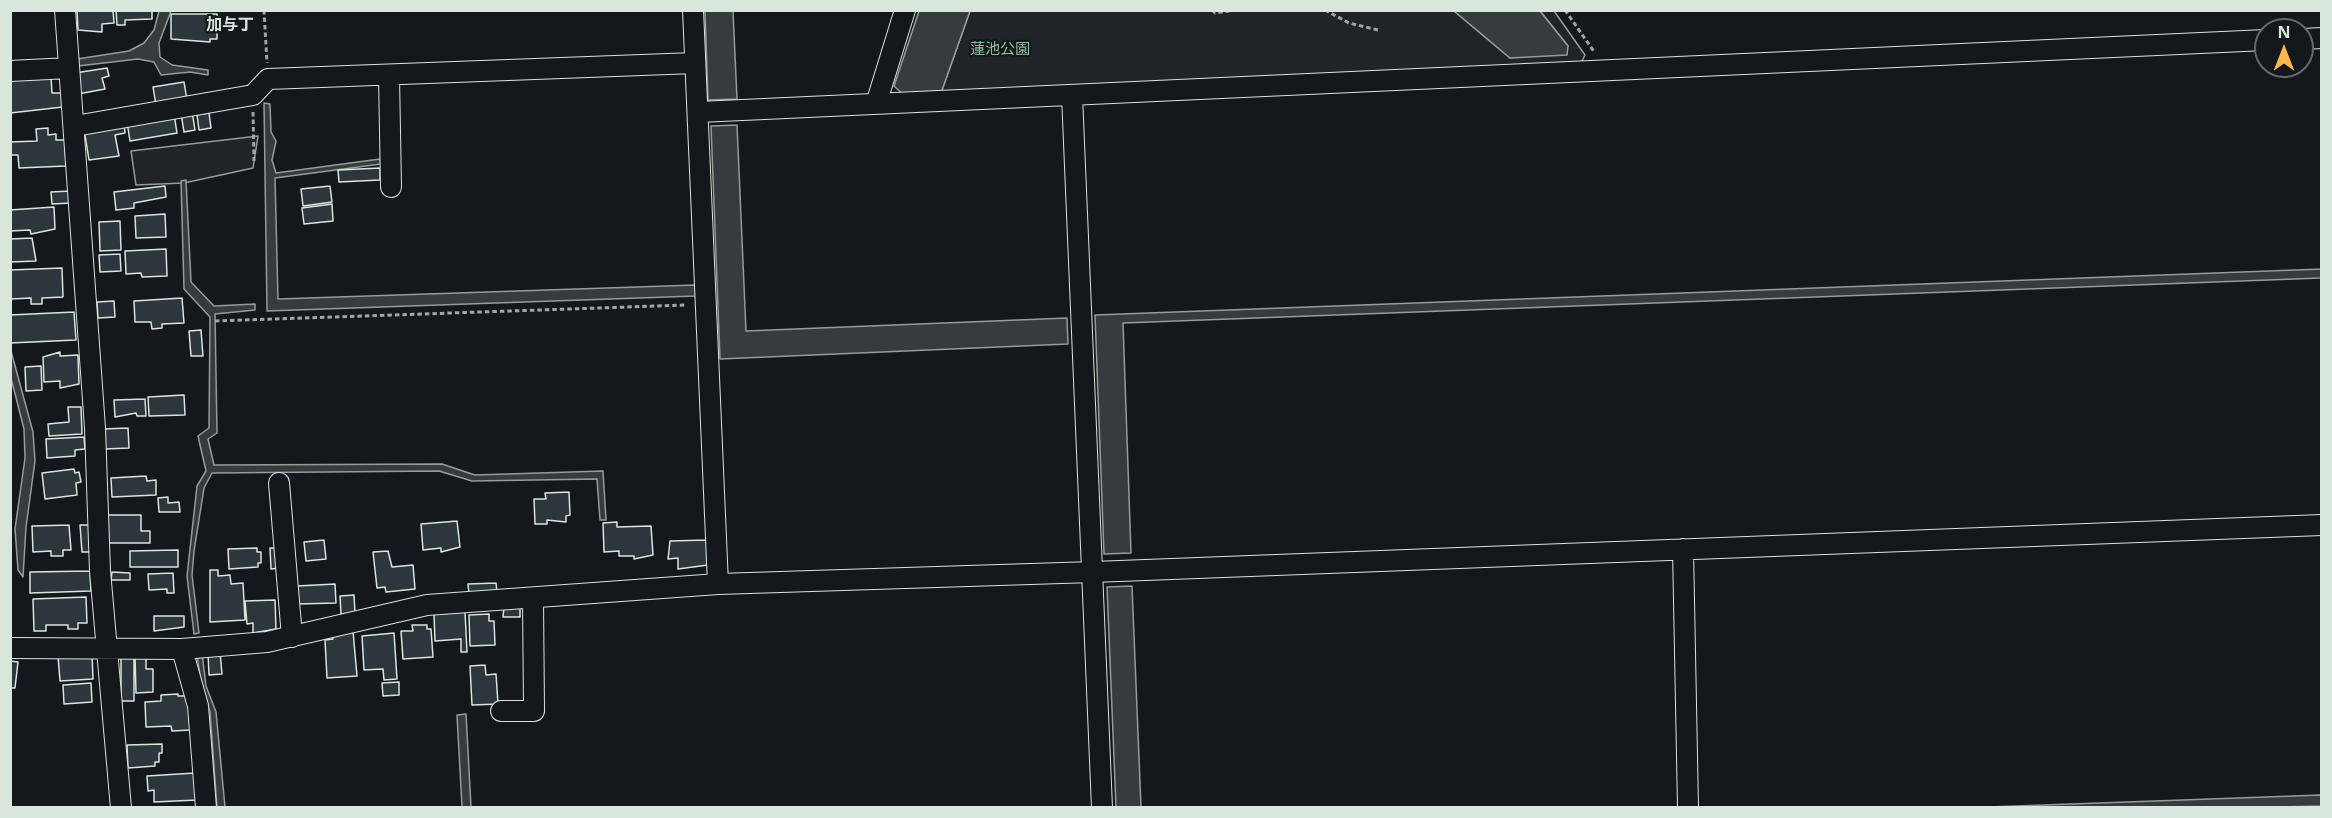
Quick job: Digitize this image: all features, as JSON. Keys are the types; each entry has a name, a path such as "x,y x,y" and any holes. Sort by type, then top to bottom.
{"street":[{"path":"65,10 75,126 105,648 120,807"},
{"path":"693,10 718,584"},
{"path":"876,104 905,10"},
{"path":"699,112 2254,41"},
{"path":"10,71 69,62"},
{"path":"75,126 253,95 268,79 695,63"},
{"path":"389,76 391,187"},
{"path":"1072,95 1102,807"},
{"path":"279,483 292,637"},
{"path":"10,648 182,649 292,637 427,605 718,584 1093,573 2322,525"},
{"path":"1683,549 1688,807"},
{"path":"501,711 534,711 533,598"},
{"path":"182,649 198,706 206,807"}],"path":[{"path":"264,10 268,79"},
{"path":"1212,10 1215,13 1235,10"},
{"path":"1325,10 1348,23 1378,30"},
{"path":"1564,10 1607,70"},
{"path":"253,95 254,161"},
{"path":"215,321 707,304"}],"green space":[{"name":"蓮池公園","path":"970,11 1454,11 1510,58 1568,46 1540,11 1554,11 1585,55 1581,63 941,93"},
{"path":"258,136 253,168 184,183 136,185 131,151"}],"shaded area":[{"path":"159,11 171,11 159,43 160,57 172,65 208,70 208,75 190,72 161,75 154,62 138,59 78,66 11,65 10,61 77,59 129,51 144,43 154,30"},
{"path":"705,11 733,11 737,99 708,100"},
{"path":"919,11 970,11 941,93 905,96 894,86"},
{"path":"1454,11 1540,11 1568,46 1567,55 1510,58"},
{"path":"264,103 270,104 271,132 276,141 272,160 276,173 380,159 381,164 275,178 278,299 696,285 696,296 267,311"},
{"path":"737,125 746,331 1067,318 1068,344 720,359 711,126"},
{"path":"186,180 191,282 214,306 255,304 255,310 215,314 217,433 208,439 214,465 442,464 475,475 603,471 606,520 600,520 597,479 472,481 439,471 212,473 204,488 194,551 192,575 199,633 194,634 187,576 197,486 206,471 198,436 209,428 210,317 184,289 181,181"},
{"path":"2322,269 2321,278 1123,323 1131,553 1104,554 1095,315"},
{"path":"11,351 33,432 35,461 26,527 23,577 18,570 15,529 25,458 24,429 11,378"},
{"path":"1132,586 1141,807 1116,807 1107,587"},
{"path":"202,653 206,686 216,712 225,807 217,807 210,712 202,688 197,655"},
{"path":"466,714 471,807 462,807 457,715"},
{"path":"2321,795 2321,806 1988,807"}],"building":[{"path":"77,10 113,10 114,23 102,24 102,32 78,30"},
{"path":"116,10 152,10 152,19 125,20 125,25 117,25"},
{"path":"171,14 217,14 217,39 210,39 210,42 171,39"},
{"path":"107,68 109,76 102,78 105,89 78,94 75,73"},
{"path":"51,77 52,93 63,93 63,107 10,113 10,79"},
{"path":"184,82 187,100 156,105 153,87"},
{"path":"192,111 195,130 184,132 181,113"},
{"path":"209,113 211,128 199,130 197,115"},
{"path":"174,114 177,133 130,141 127,122"},
{"path":"124,123 125,133 115,135 119,156 89,160 84,129"},
{"path":"48,128 48,135 56,134 56,140 65,140 66,166 19,168 18,155 10,155 10,142 37,141 36,129"},
{"path":"380,168 380,180 339,182 338,170"},
{"path":"165,186 166,197 134,203 134,208 116,210 114,192"},
{"path":"330,186 332,202 303,206 301,189"},
{"path":"71,191 71,203 52,204 51,192"},
{"path":"332,204 333,221 304,224 302,208"},
{"path":"54,207 55,229 31,234 30,230 10,231 10,210"},
{"path":"165,214 166,237 136,238 135,216"},
{"path":"120,221 121,250 100,251 99,222"},
{"path":"32,238 36,261 10,262 10,239"},
{"path":"166,249 167,276 142,277 141,273 126,274 125,251"},
{"path":"120,254 121,271 100,272 99,255"},
{"path":"62,268 63,297 42,298 42,304 31,304 31,298 11,299 10,270"},
{"path":"182,298 184,323 162,324 162,328 152,329 151,322 135,322 134,301"},
{"path":"114,301 115,317 98,318 97,302"},
{"path":"74,312 76,340 10,343 10,315"},
{"path":"201,330 203,356 191,356 189,331"},
{"path":"60,352 60,356 78,355 79,384 60,388 60,381 44,382 43,357"},
{"path":"41,366 42,390 26,391 25,367"},
{"path":"184,395 185,415 149,416 148,397"},
{"path":"145,399 146,416 137,416 136,413 115,417 114,400"},
{"path":"68,407 81,407 82,434 49,436 48,424 69,422"},
{"path":"128,428 129,448 104,449 103,429"},
{"path":"84,437 85,449 75,450 75,456 47,458 46,439"},
{"path":"74,469 75,473 79,472 81,482 76,483 77,495 45,499 42,473"},
{"path":"146,476 147,481 156,480 156,495 112,497 111,478"},
{"path":"569,492 570,515 566,516 566,522 547,520 547,524 535,524 534,499 546,499 545,493"},
{"path":"168,497 168,503 179,502 180,512 159,512 158,498"},
{"path":"108,515 141,515 141,531 150,531 150,543 108,543"},
{"path":"457,521 460,547 441,552 441,548 423,550 421,524"},
{"path":"617,522 617,527 651,526 653,555 634,559 634,556 619,556 619,551 604,552 603,523"},
{"path":"69,525 71,550 63,550 63,556 51,556 51,551 33,552 32,526"},
{"path":"80,525 91,525 92,552 82,552"},
{"path":"324,540 326,559 306,561 304,542"},
{"path":"707,540 708,565 678,569 678,558 668,559 670,541"},
{"path":"257,548 257,552 261,552 261,563 258,563 258,567 229,569 228,549"},
{"path":"270,548 279,548 280,568 271,569"},
{"path":"178,550 178,567 130,567 130,551"},
{"path":"388,551 392,567 413,565 415,589 386,592 385,587 377,588 373,552"},
{"path":"210,570 218,570 218,576 230,575 231,584 243,583 245,620 210,622"},
{"path":"90,571 91,591 30,593 30,572"},
{"path":"112,572 130,573 130,580 111,580"},
{"path":"173,573 174,593 167,593 167,589 149,590 148,574"},
{"path":"496,583 497,592 469,594 468,584"},
{"path":"335,584 336,603 298,604 297,586"},
{"path":"354,595 355,613 341,614 340,596"},
{"path":"86,597 87,623 78,623 78,629 68,629 68,625 46,625 46,631 34,631 33,599"},
{"path":"275,600 276,629 253,633 253,623 247,624 245,601"},
{"path":"504,607 520,607 520,617 503,617"},
{"path":"465,612 467,652 461,652 461,639 435,641 434,614"},
{"path":"489,614 489,621 494,621 495,645 470,646 469,615"},
{"path":"154,616 184,616 184,627 154,631"},
{"path":"412,625 427,625 427,629 431,629 433,657 403,659 401,631 413,631"},
{"path":"353,631 357,676 327,678 325,640 333,639 332,633"},
{"path":"394,633 397,679 384,680 383,669 364,670 362,636"},
{"path":"220,652 222,674 209,675 208,653"},
{"path":"92,654 93,679 60,681 58,656"},
{"path":"135,655 146,655 146,669 153,669 153,692 136,693"},
{"path":"121,658 134,658 134,701 121,701"},
{"path":"10,661 18,662 15,688 10,688"},
{"path":"485,665 486,675 496,674 498,704 472,705 470,666"},
{"path":"399,682 399,695 383,696 382,683"},
{"path":"91,683 92,702 64,704 63,685"},
{"path":"178,694 178,696 188,696 190,730 172,731 171,726 146,727 145,702 161,701 161,695"},
{"path":"162,744 162,753 159,753 159,762 155,762 155,766 128,768 127,745"},
{"path":"195,773 197,800 154,802 154,790 148,791 147,776"}],"district":[{"name":"加与丁","path":"230,25"}]}
